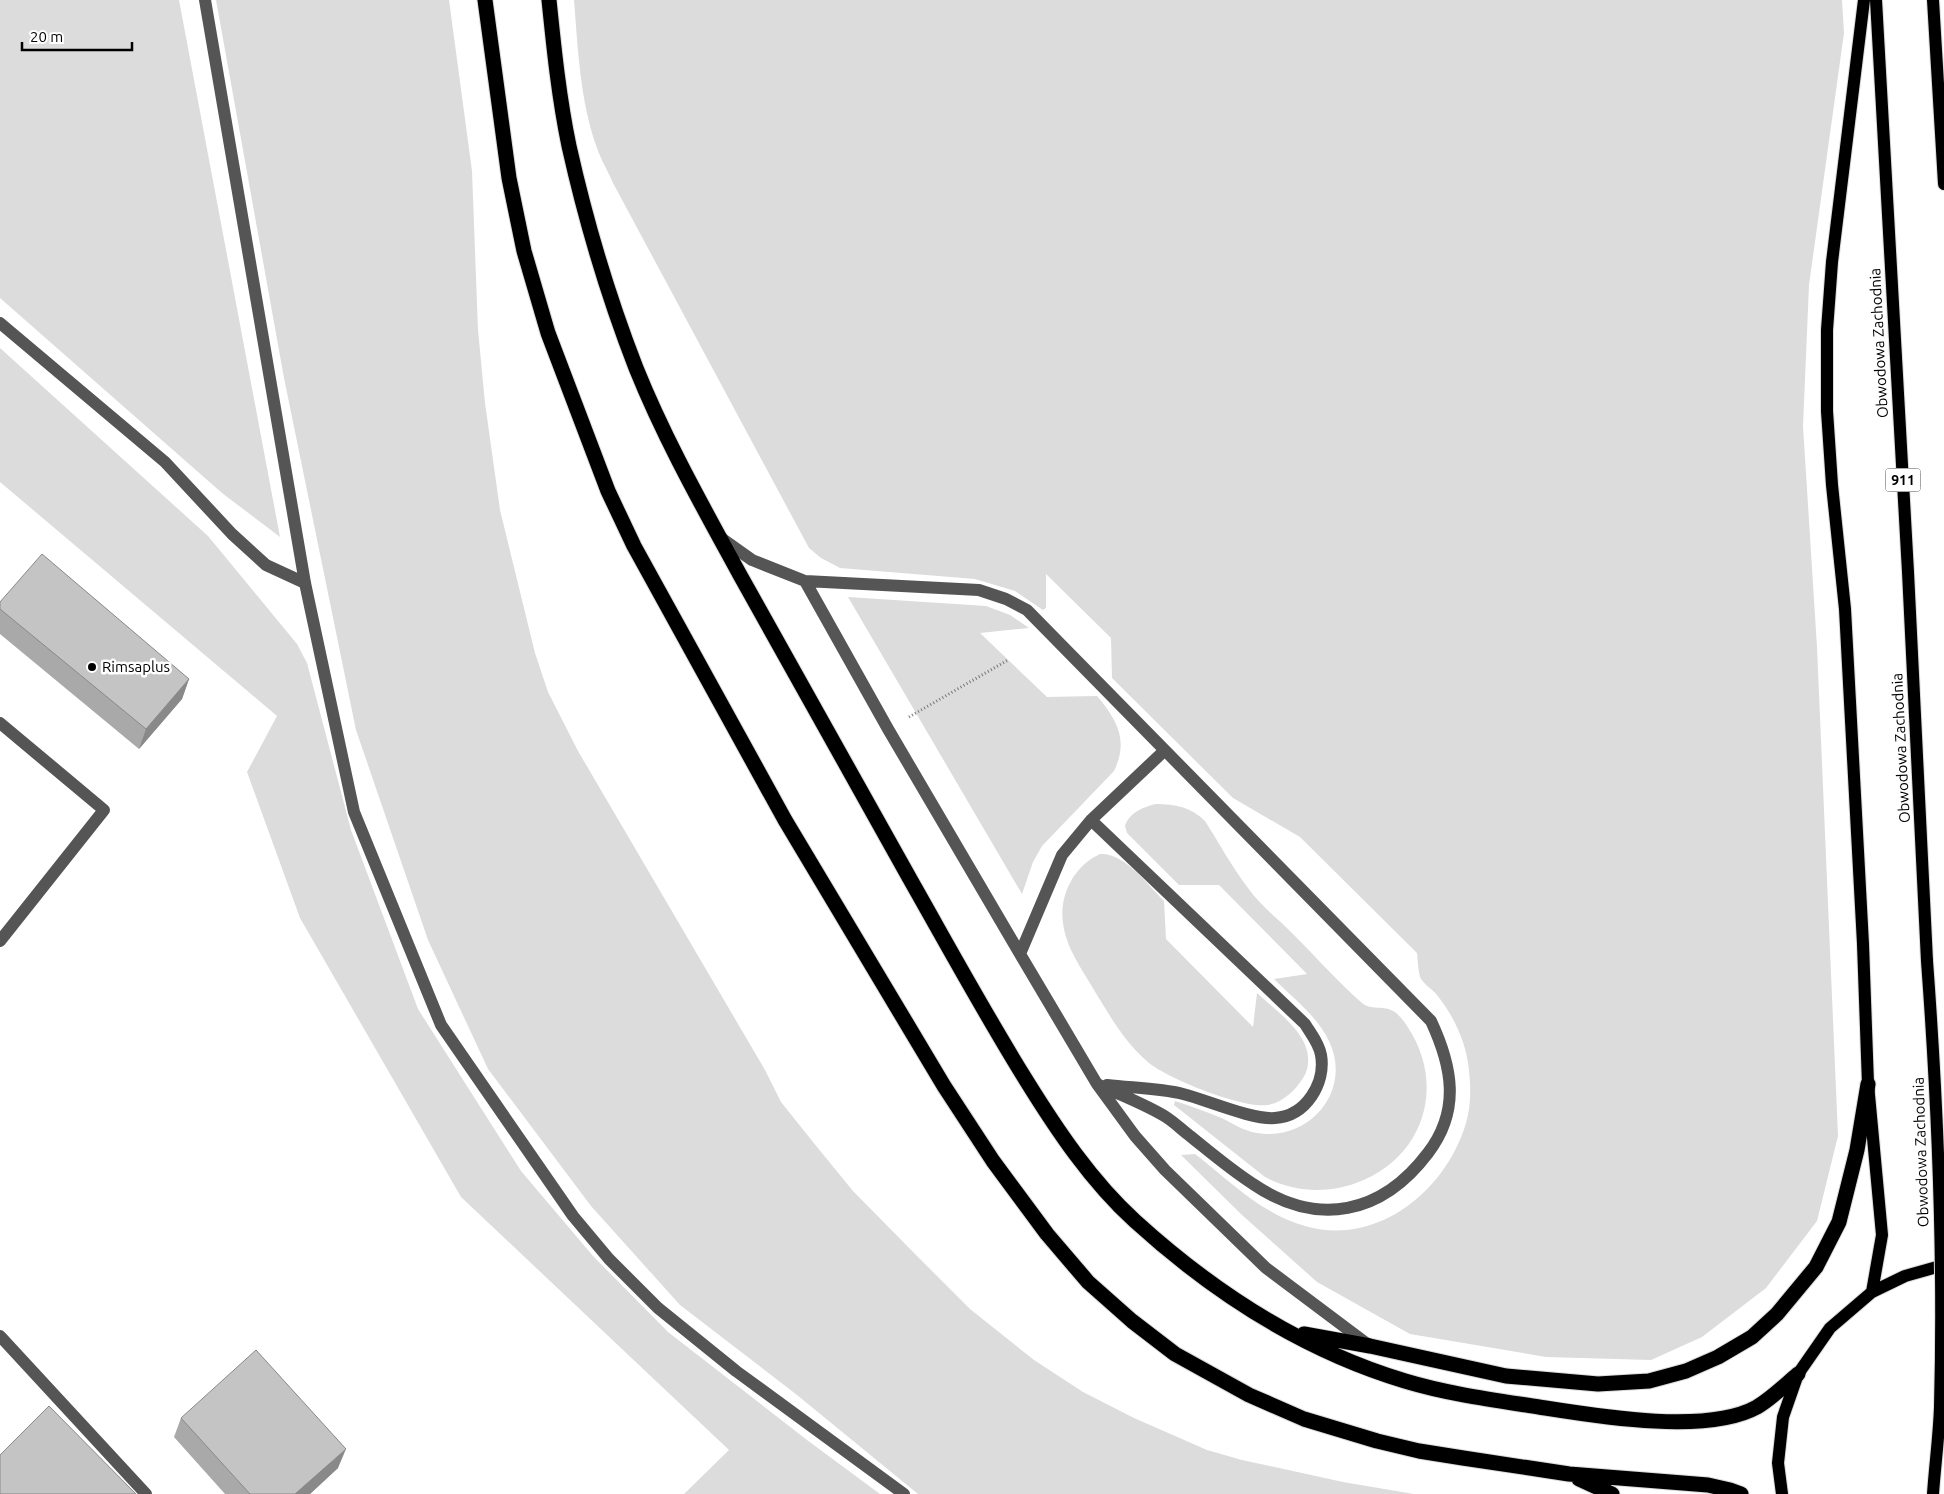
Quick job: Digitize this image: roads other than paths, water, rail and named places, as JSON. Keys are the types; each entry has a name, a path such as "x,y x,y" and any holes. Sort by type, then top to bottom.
{"highway":[{"path":"485,0 509,178 524,251 548,332 608,491 634,546 785,820 944,1086 993,1162 1047,1234 1096,1288 1132,1322 1175,1354 1249,1395 1304,1419 1394,1445 1454,1457 1569,1474 1708,1485 1741,1494"},
{"path":"549,0 560,96 568,144 593,241 624,335 656,415 719,537 812,708 1001,1039 1048,1116 1101,1185 1131,1218 1194,1273 1255,1315 1351,1362 1405,1381 1468,1395 1535,1406 1629,1418 1682,1422 1735,1416 1759,1406 1798,1374"},
{"path":"1283,1330 1370,1346 1506,1376 1598,1384 1649,1381 1686,1371 1752,1337 1778,1314 1801,1287 1820,1260 1839,1222 1857,1150 1868,1084"},
{"path":"1569,1474 1612,1494"}],"main road":[{"path":"1864,0 1832,262 1827,330 1827,411 1832,484 1845,609 1863,944 1868,1084 1882,1235 1872,1292"},
{"name":"Obwodowa Zachodnia","path":"1876,0 1908,572 1927,961 1933,1034 1941,1236 1940,1409 1933,1494"},
{"path":"1933,0 1944,184"},
{"path":"1782,1494 1778,1464 1783,1418 1798,1374 1830,1328 1872,1292 1905,1276 1944,1265"}],"lane":[{"path":"206,0 305,583 354,812 441,1025 573,1216 609,1259 658,1308 736,1371 904,1494"},
{"path":"0,323 165,462 232,534 266,565 305,583"},
{"path":"719,537 752,560 805,580 979,590 1006,599 1027,610 1431,1021 1448,1064 1451,1086 1447,1111 1441,1131 1433,1147 1417,1168 1396,1188 1352,1208 1330,1210 1310,1209 1273,1196 1254,1186 1166,1117 1097,1084"},
{"path":"805,580 888,729 1097,1084 1135,1136 1166,1170 1266,1268 1370,1346"},
{"path":"0,723 104,810 0,941"},
{"path":"1020,954 1062,855 1091,820 1164,751"},
{"path":"1091,820 1305,1024 1319,1046 1322,1068 1317,1089 1308,1101 1295,1111 1276,1118 1247,1113 1182,1093 1097,1084"},
{"path":"0,1336 146,1494"}],"place":[{"name":"Rimsaplus","path":"92,667"}]}
